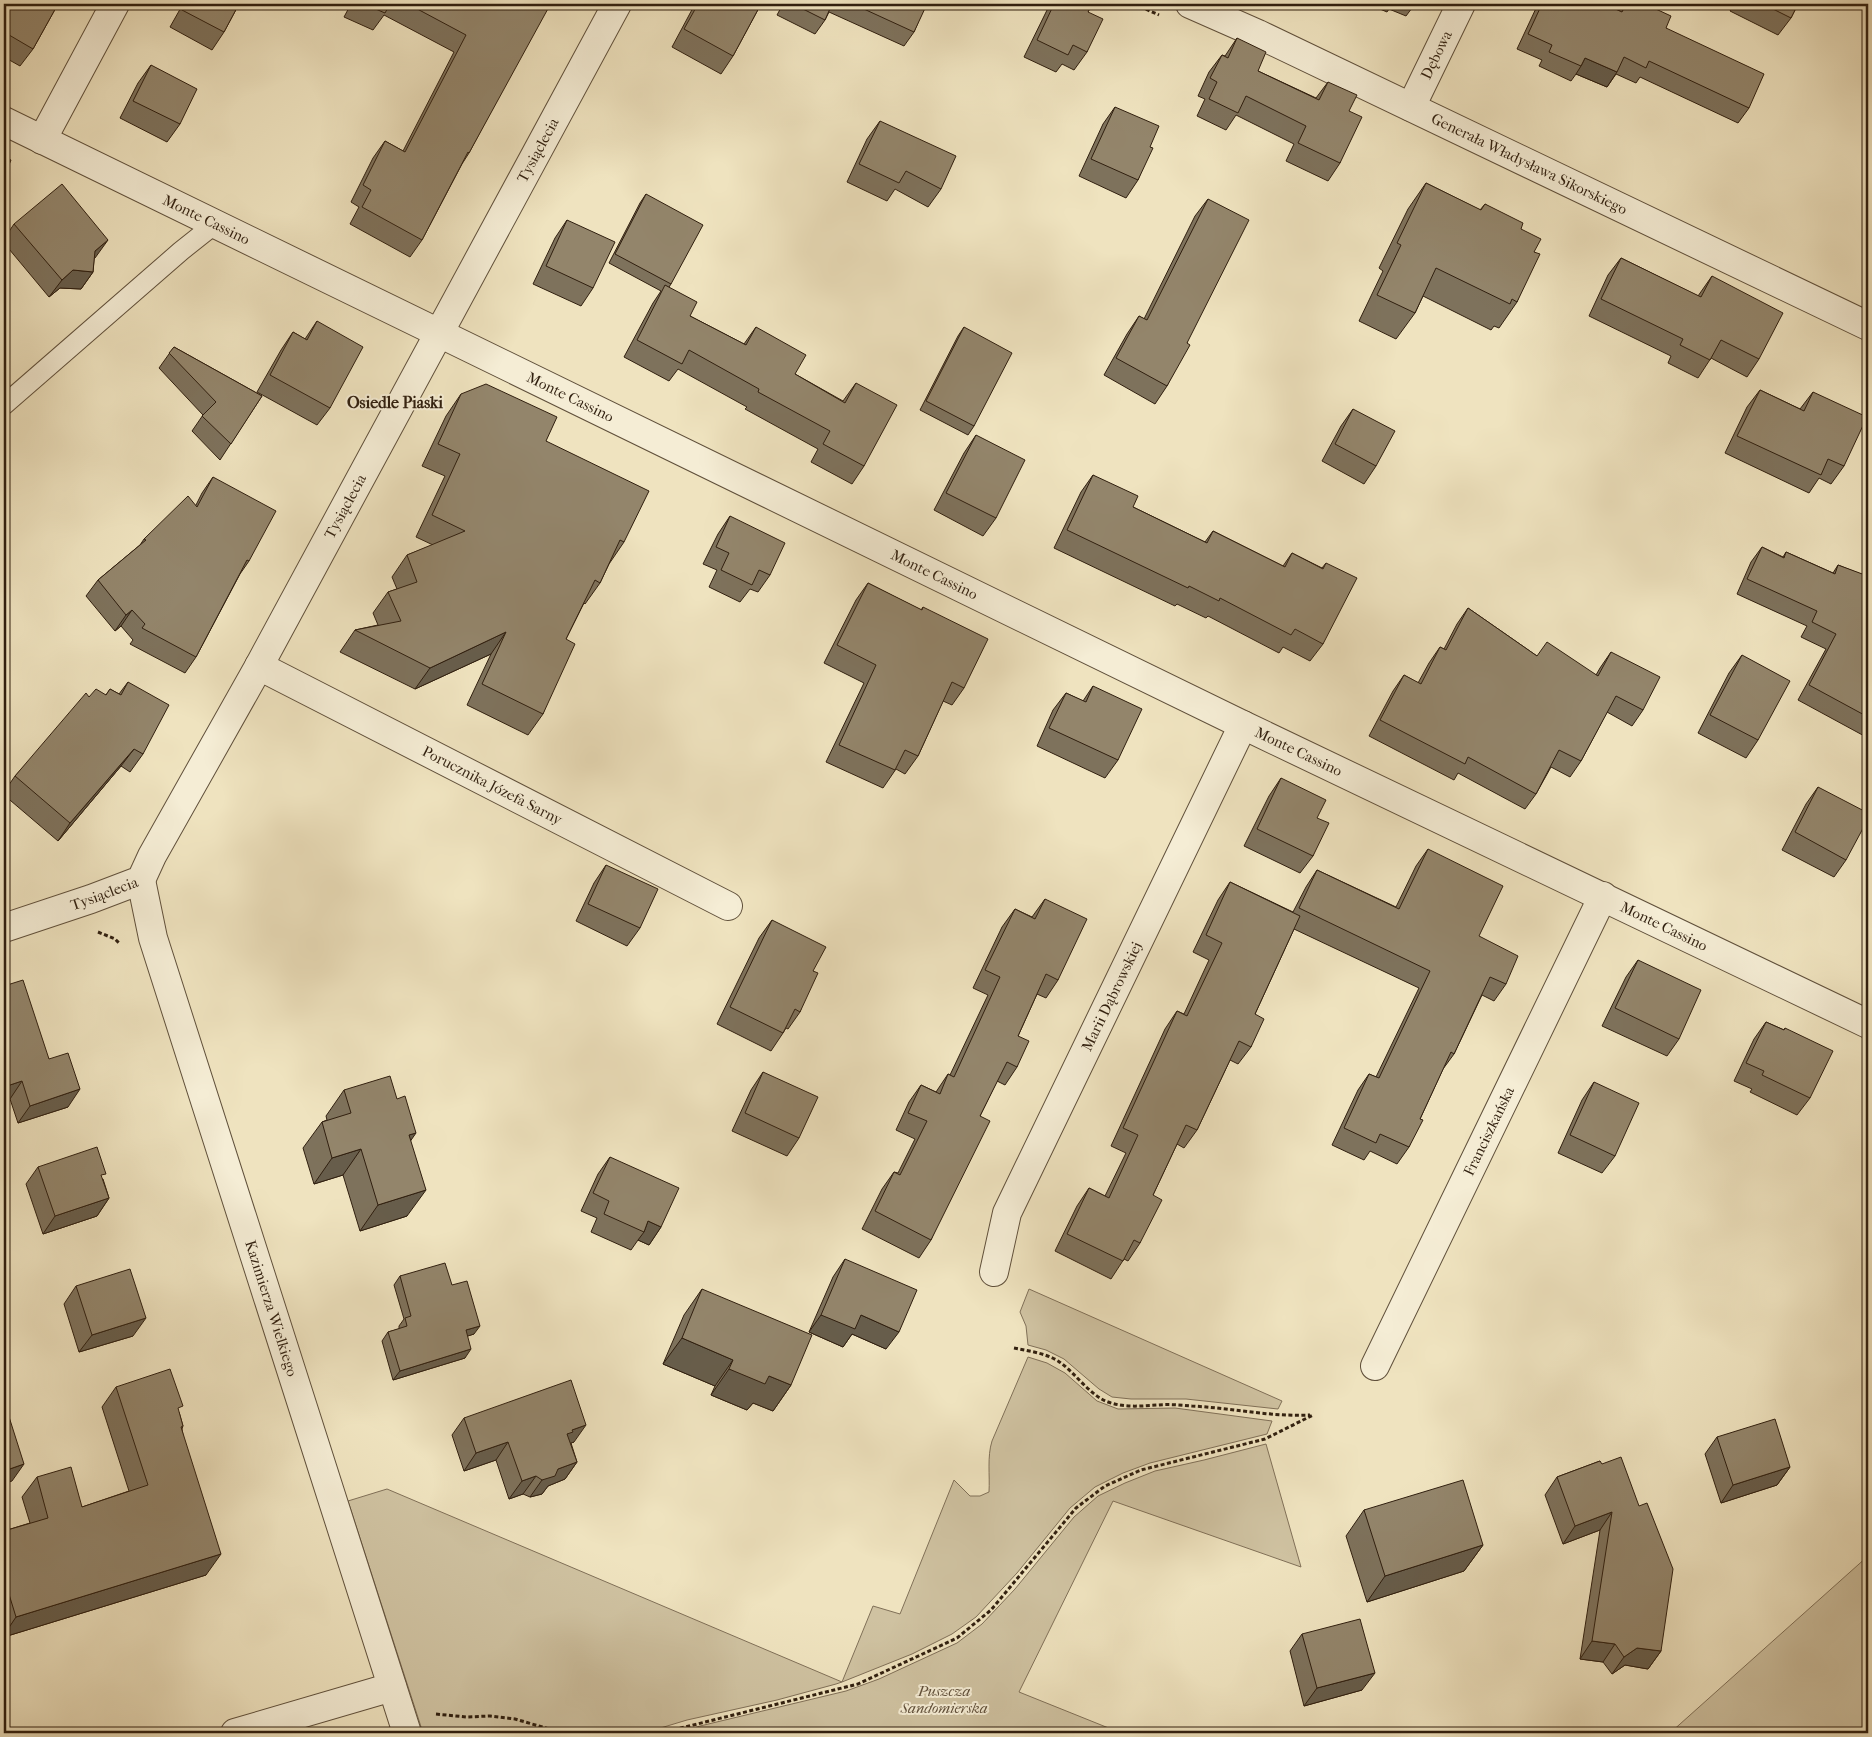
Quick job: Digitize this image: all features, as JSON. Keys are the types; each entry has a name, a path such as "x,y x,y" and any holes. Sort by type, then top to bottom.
{"street":[{"path":"42,140 115,4"},
{"name":"Tysiąclecia","path":"4,928 91,900 140,880 259,666 617,4"},
{"name":"Generała Władysława Sikorskiego","path":"1190,4 1411,107 1868,326"},
{"name":"Dębowa","path":"1411,107 1461,4"},
{"name":"Monte Cassino","path":"4,121 1244,725 1868,1024"},
{"name":"Porucznika Józefa Sarny","path":"259,666 728,906"},
{"name":"Marii Dąbrowskiej","path":"994,1272 1006,1212 1244,725"},
{"name":"Kazimierza Wielkiego","path":"140,880 153,938 406,1733"},
{"name":"Franciszkańska","path":"1374,1366 1603,896"},
{"path":"235,1733 395,1697"}],"lane":[{"path":"4,405 180,252 215,224"}],"path":[{"path":"661,1733 858,1684 957,1638 991,1610 1076,1508 1105,1486 1141,1470 1265,1439 1313,1415 1294,1416 1248,1413 1194,1406 1159,1405 1134,1407 1108,1402 1087,1387 1058,1361 1043,1354 1014,1348"},
{"path":"395,1697 437,1714 515,1719 563,1733"}],"green space":[{"path":"1029,1289 1282,1401 1278,1409 1186,1399 1112,1397 1099,1389 1064,1359 1046,1350 1028,1345 1026,1326 1020,1312"},
{"path":"1028,1357 1047,1363 1065,1373 1097,1401 1118,1409 1175,1408 1272,1421 1267,1434 1150,1463 1123,1473 1095,1487 1070,1508 1017,1573 976,1617 952,1634 912,1654 842,1682 873,1606 900,1614 954,1480 970,1496 980,1496 989,1492 990,1447"},
{"name":"Puszcza Sandomierska","path":"1266,1444 1301,1567 1113,1501 1019,1692 1121,1733 678,1733 846,1691 879,1679 957,1643 982,1624 1015,1589 1074,1517 1098,1496 1155,1471"},
{"path":"387,1489 842,1682 777,1700 687,1720 644,1733 423,1733 348,1501"},
{"path":"1868,1556 1868,1733 1670,1733"}],"building":[{"path":"4,4 58,4 33,49 4,32 4,9 6,5"},
{"path":"185,4 239,4 224,32 182,10"},
{"path":"364,4 390,4 385,13"},
{"path":"408,4 550,5 468,152 422,240 362,207 371,190 363,185 385,141 405,152 466,35"},
{"path":"698,4 761,4 733,56 684,29"},
{"path":"793,4 832,4 825,20"},
{"path":"853,4 927,4 914,32"},
{"path":"1054,4 1092,4 1088,12 1103,19 1087,52 1073,45 1068,55 1037,40"},
{"path":"1542,4 1604,4 1622,12 1626,4 1645,4 1671,16 1666,28 1764,74 1749,108 1649,61 1646,68 1624,57 1617,72 1585,58 1581,66 1549,52 1552,45 1528,34"},
{"path":"1763,4 1798,4 1791,18"},
{"path":"1237,38 1266,52 1258,71 1319,100 1328,82 1357,95 1349,111 1362,117 1340,163 1298,143 1306,126 1246,96 1238,113 1209,99 1217,82 1210,78 1222,55 1228,58"},
{"path":"151,65 197,89 180,124 133,101"},
{"path":"1115,107 1159,126 1150,147 1153,148 1138,180 1091,159"},
{"path":"880,121 956,156 941,189 906,171 899,183 859,164"},
{"path":"4,157 11,160 4,177"},
{"path":"1426,183 1481,210 1485,204 1523,223 1521,229 1541,239 1534,252 1540,254 1517,302 1512,299 1510,304 1436,268 1415,313 1377,295 1401,245 1397,243"},
{"path":"62,184 108,240 95,251 93,272 73,270 62,280 14,224"},
{"path":"646,194 703,225 671,284 615,254"},
{"path":"1208,199 1249,220 1187,343 1190,345 1167,386 1116,358 1139,316 1147,320"},
{"path":"567,220 615,242 593,288 546,266"},
{"path":"1621,258 1701,297 1712,276 1783,313 1759,359 1721,340 1710,360 1680,345 1683,339 1601,299"},
{"path":"665,285 697,302 690,316 746,345 756,327 806,355 795,374 845,403 856,383 897,405 864,466 823,444 830,431 758,392 759,389 689,350 682,364 637,340"},
{"path":"317,321 363,347 330,408 270,375 293,332 307,340"},
{"path":"964,327 1012,353 974,426 926,401"},
{"path":"174,347 262,396 231,444 202,416 216,402 169,353"},
{"path":"486,384 557,417 546,441 649,491 624,542 620,540 600,583 595,580 566,639 575,644 543,714 482,684 506,632 430,668 355,630 401,621 388,592 417,582 407,555 465,531 432,515 460,454 438,444 461,394"},
{"path":"1760,390 1804,411 1813,392 1867,417 1844,466 1828,459 1821,475 1737,436"},
{"path":"1353,409 1395,431 1376,466 1335,444"},
{"path":"976,435 1025,460 996,518 946,493"},
{"path":"1093,475 1138,496 1133,507 1207,543 1213,531 1285,567 1292,553 1323,569 1326,563 1357,578 1323,644 1295,629 1291,635 1220,598 1219,601 1189,586 1188,588 1067,530"},
{"path":"213,477 276,511 249,561 247,560 196,657 142,628 145,624 132,610 126,615 98,580 146,540 144,539 188,496 197,507"},
{"path":"730,516 785,543 770,575 759,570 752,585 721,570 729,553 716,547"},
{"path":"1762,547 1784,558 1786,552 1835,574 1838,565 1865,575 1868,568 1868,717 1809,685 1836,634 1812,622 1817,611 1747,579"},
{"path":"868,583 922,610 923,607 988,639 964,688 952,682 918,756 905,750 895,770 839,745 876,665 837,645"},
{"path":"1468,608 1537,656 1547,642 1598,676 1611,652 1660,677 1643,710 1616,696 1581,761 1559,750 1536,794 1468,757 1465,764 1380,720 1404,675 1421,684 1440,647 1446,650"},
{"path":"1742,655 1790,681 1758,740 1710,715"},
{"path":"128,682 169,705 143,754 134,749 70,823 15,776 86,693 89,697 96,689 106,695 110,689 121,695"},
{"path":"1093,686 1142,709 1118,760 1049,728 1066,693 1086,702"},
{"path":"1281,778 1326,800 1317,818 1329,823 1313,856 1257,829"},
{"path":"1818,787 1868,813 1868,819 1846,860 1795,832"},
{"path":"1428,849 1503,886 1479,936 1518,956 1506,984 1490,977 1454,1054 1451,1052 1420,1119 1423,1120 1409,1147 1380,1134 1376,1143 1344,1128 1369,1074 1379,1078 1430,971 1299,908 1317,870 1399,909"},
{"path":"606,865 658,889 640,928 588,904"},
{"path":"1230,882 1300,916 1255,1014 1264,1019 1251,1047 1239,1041 1197,1130 1186,1125 1153,1195 1162,1200 1140,1243 1134,1240 1123,1261 1067,1234 1089,1188 1109,1198 1138,1135 1123,1128 1177,1011 1187,1016 1222,943 1206,935"},
{"path":"1045,899 1087,919 1058,980 1046,974 1018,1036 1029,1041 1017,1067 1007,1062 980,1116 990,1121 931,1240 875,1211 894,1172 900,1175 927,1121 908,1113 921,1085 940,1094 948,1074 954,1077 1000,977 985,970 1015,909 1035,919"},
{"path":"772,920 826,947 813,971 818,973 800,1012 795,1009 783,1033 730,1007"},
{"path":"1638,960 1701,990 1679,1039 1615,1008"},
{"path":"23,980 49,1059 68,1053 80,1089 30,1106 22,1081 4,1087 4,986"},
{"path":"1766,1022 1784,1030 1785,1028 1833,1051 1810,1098 1762,1075 1764,1071 1746,1063"},
{"path":"763,1072 818,1097 799,1138 745,1113"},
{"path":"390,1076 397,1099 405,1096 416,1133 409,1135 426,1190 378,1205 361,1149 332,1158 322,1122 351,1113 344,1090"},
{"path":"1594,1082 1639,1103 1615,1156 1570,1135"},
{"path":"97,1147 106,1174 101,1175 109,1198 55,1216 38,1167"},
{"path":"610,1157 679,1188 661,1227 648,1221 644,1232 604,1214 609,1201 593,1193"},
{"path":"845,1259 917,1290 899,1332 861,1315 855,1329 821,1315"},
{"path":"445,1263 452,1285 467,1281 480,1326 466,1330 471,1349 400,1371 388,1332 407,1326 405,1318 411,1316 400,1276"},
{"path":"130,1269 146,1318 92,1335 76,1286"},
{"path":"702,1289 812,1335 791,1385 769,1376 765,1384 729,1369 733,1360 682,1338"},
{"path":"170,1369 183,1406 178,1408 183,1426 181,1427 221,1554 16,1617 4,1578 4,1531 48,1518 37,1477 71,1467 82,1507 148,1485 116,1387"},
{"path":"571,1380 586,1425 567,1434 577,1462 558,1469 555,1476 542,1480 536,1476 522,1481 508,1442 476,1453 464,1418"},
{"path":"4,1401 24,1464 4,1471"},
{"path":"1775,1419 1790,1467 1733,1485 1717,1437"},
{"path":"1621,1457 1639,1506 1647,1503 1673,1569 1661,1651 1637,1648 1624,1657 1615,1644 1592,1641 1612,1512 1575,1526 1557,1477 1600,1461 1602,1464"},
{"path":"1463,1480 1483,1545 1385,1576 1364,1510"},
{"path":"1360,1619 1375,1673 1317,1688 1302,1634"}],"district":[{"name":"Osiedle Piaski","path":"395,402"}]}
